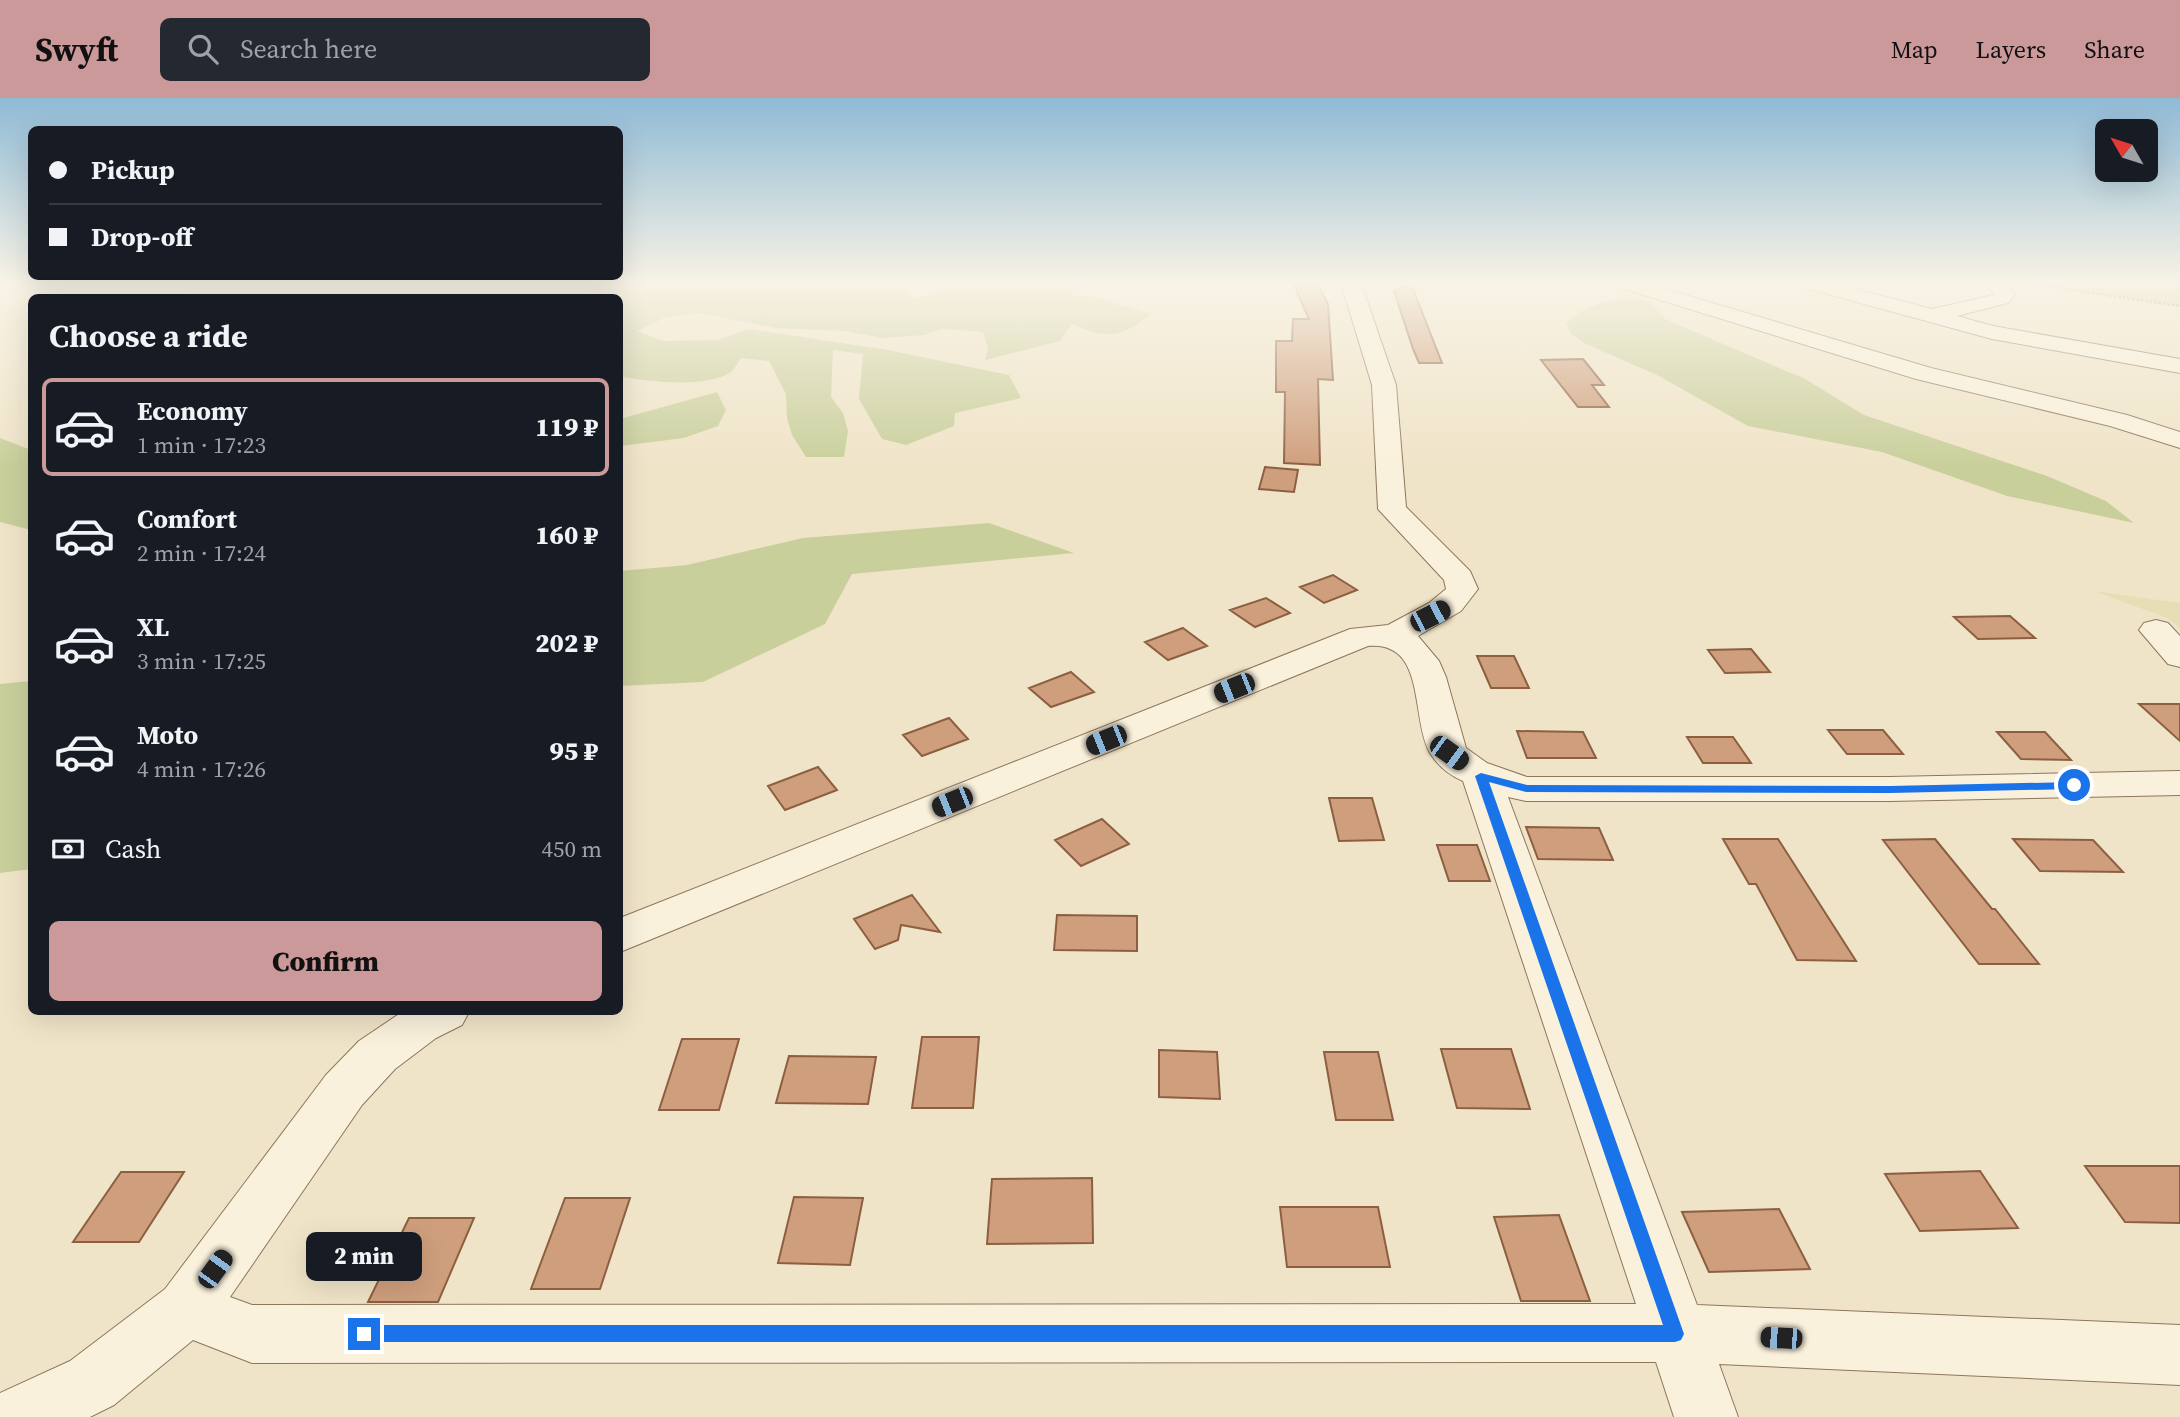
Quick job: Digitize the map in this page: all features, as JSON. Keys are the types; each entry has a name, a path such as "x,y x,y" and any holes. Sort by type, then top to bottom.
{"street":[{"path":"1371,345 1384,386 1392,509 1459,578 1462,589 1457,600 1446,608 1395,635"},
{"path":"1827,345 1924,374 2118,420 2180,440"},
{"path":"2061,345 2180,366"},
{"path":"2168,631 2180,657"},
{"path":"623,935 1362,636 1382,632 1395,635 1419,652 1449,753 1481,776 1526,789 1890,789 2180,783"},
{"path":"1481,776 1706,1417"},
{"path":"20,1417 92,1383 186,1309 344,1090 377,1055 419,1025 439,1015"},
{"path":"186,1309 253,1334 1675,1334 2180,1355"}],"shaded area":[{"path":"2094,591 2180,603 2180,628 2167,618"}],"green space":[{"path":"623,345 852,345 1009,375 1021,398 955,413 954,426 906,445 882,439 859,399 863,354 833,350 831,397 843,413 848,431 844,457 806,457 792,435 787,418 786,394 769,361 741,358 731,372 721,377 694,382 649,381 624,377"},
{"path":"987,345 1046,345 985,360"},
{"path":"1587,345 1725,345 1805,379 1864,415 2047,476 2106,501 2134,523 2007,496 1882,452 1748,426 1657,375"},
{"path":"717,392 726,410 718,426 684,438 623,446 623,418"},
{"path":"0,438 28,449 28,529 0,522"},
{"path":"989,523 1074,553 852,574 825,624 703,682 623,686 623,571 687,565 803,538"},
{"path":"28,681 28,869 0,873 0,684"}],"building":[{"path":"1276,345 1331,345 1333,380 1318,379 1320,465 1284,463 1285,392 1276,392"},
{"path":"1412,345 1435,345 1442,363 1419,363"},
{"path":"1583,359 1604,385 1592,385 1609,407 1578,407 1541,360"},
{"path":"1265,467 1298,470 1294,492 1259,489"},
{"path":"1333,575 1357,590 1324,603 1300,587"},
{"path":"1266,598 1290,613 1255,627 1230,610"},
{"path":"2010,616 2035,638 1978,639 1954,617"},
{"path":"1183,628 1207,646 1168,660 1145,642"},
{"path":"1751,649 1770,672 1725,673 1708,650"},
{"path":"1477,656 1514,656 1529,688 1491,688"},
{"path":"1071,672 1094,692 1051,707 1029,688"},
{"path":"2139,704 2180,704 2180,741"},
{"path":"949,718 968,739 922,756 903,735"},
{"path":"1828,730 1883,730 1903,754 1847,754"},
{"path":"1517,731 1583,732 1596,758 1527,758"},
{"path":"1997,732 2045,732 2071,760 2021,759"},
{"path":"1687,737 1733,737 1751,763 1703,763"},
{"path":"818,767 837,790 785,810 768,786"},
{"path":"1329,798 1372,798 1384,840 1339,841"},
{"path":"1102,819 1129,844 1081,866 1055,840"},
{"path":"1526,827 1599,828 1613,860 1538,859"},
{"path":"1723,839 1778,839 1856,961 1797,960 1756,884 1749,884"},
{"path":"1935,839 2039,964 1979,964 1883,840"},
{"path":"2013,839 2093,840 2123,872 2040,871"},
{"path":"1437,845 1477,845 1490,881 1449,881"},
{"path":"912,895 940,932 901,925 898,940 875,949 854,919"},
{"path":"1057,915 1137,916 1137,951 1054,950"},
{"path":"922,1037 979,1037 973,1108 912,1108"},
{"path":"682,1039 739,1039 719,1110 659,1110"},
{"path":"1441,1049 1511,1049 1530,1109 1457,1108"},
{"path":"1159,1050 1217,1052 1220,1099 1159,1097"},
{"path":"1324,1052 1378,1052 1393,1120 1336,1120"},
{"path":"789,1056 876,1057 868,1104 776,1103"},
{"path":"2085,1166 2180,1166 2180,1223 2125,1222"},
{"path":"1980,1171 2018,1228 1920,1231 1885,1174"},
{"path":"121,1172 184,1172 139,1242 73,1242"},
{"path":"1092,1178 1093,1243 987,1244 992,1179"},
{"path":"794,1197 863,1198 850,1265 778,1263"},
{"path":"565,1198 630,1198 600,1289 531,1289"},
{"path":"1280,1207 1378,1207 1390,1267 1287,1267"},
{"path":"1779,1209 1810,1269 1709,1272 1682,1212"},
{"path":"1559,1215 1590,1301 1521,1301 1494,1217"},
{"path":"409,1218 474,1218 438,1302 368,1302"}],"route":[{"path":"364,1334 1675,1334 1481,776 1526,789 1890,789 2074,785"}]}
